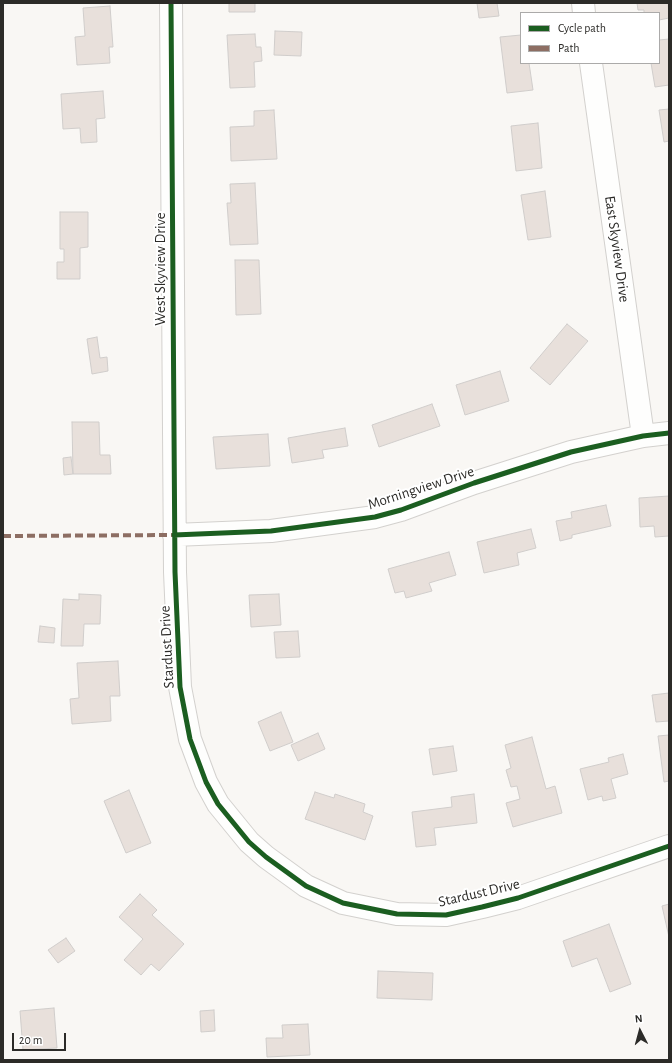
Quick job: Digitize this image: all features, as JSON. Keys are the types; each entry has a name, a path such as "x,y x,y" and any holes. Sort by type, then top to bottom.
{"street":[{"name":"West Skyview Drive","path":"171,3 174,534"},
{"name":"East Skyview Drive","path":"591,64 643,436"},
{"name":"Morningview Drive","path":"174,534 270,531 375,517 401,510 474,483 571,452 643,436 669,433"},
{"name":"Stardust Drive","path":"174,534 180,687 190,739 206,782 218,804 249,842 287,874 306,886 343,903 397,914 446,915 518,898 669,846"}],"building":[{"path":"229,3 255,3 255,12 229,12"},
{"path":"477,3 497,3 499,16 479,18"},
{"path":"637,3 668,3 669,18 660,20 660,12 644,12 644,10 638,10"},
{"path":"110,6 113,47 109,47 110,63 77,65 75,37 85,36 83,8"},
{"path":"275,31 302,32 301,56 274,55"},
{"path":"255,34 256,47 261,47 262,61 254,62 255,87 230,88 227,35"},
{"path":"520,35 520,64 529,64 533,90 507,93 500,37"},
{"path":"669,39 669,85 655,87 651,64 660,64 660,40"},
{"path":"103,91 105,118 96,119 97,142 81,143 80,128 63,129 61,94"},
{"path":"669,109 669,141 664,142 659,110"},
{"path":"274,110 277,159 231,161 230,127 254,126 254,111"},
{"path":"538,123 542,168 516,171 511,126"},
{"path":"255,183 258,244 230,245 227,203 231,203 230,184"},
{"path":"545,191 551,237 528,240 521,195"},
{"path":"60,212 88,212 88,247 80,248 80,279 57,279 57,262 64,262 64,249 60,249"},
{"path":"235,260 259,260 261,314 236,315"},
{"path":"567,324 588,341 550,385 530,368"},
{"path":"97,337 100,358 107,357 108,371 92,374 87,339"},
{"path":"500,371 509,401 465,415 456,385"},
{"path":"432,404 440,426 379,447 372,425"},
{"path":"72,422 99,422 100,455 110,455 111,474 73,474"},
{"path":"345,428 348,446 322,450 324,458 292,463 288,438"},
{"path":"268,434 270,466 216,469 213,437"},
{"path":"71,457 73,474 64,475 63,458"},
{"path":"669,496 669,536 655,537 654,526 640,527 639,498"},
{"path":"606,505 611,526 572,535 572,538 560,541 556,521 572,518 571,512"},
{"path":"531,529 536,548 517,553 519,565 484,573 477,542"},
{"path":"449,552 456,575 429,583 432,591 406,598 404,591 395,593 388,569"},
{"path":"79,594 101,595 100,624 84,624 83,646 61,646 63,599 79,600"},
{"path":"279,594 281,625 251,627 249,595"},
{"path":"40,626 55,628 54,643 38,642"},
{"path":"298,631 300,657 276,658 274,632"},
{"path":"118,661 120,696 110,696 111,721 72,724 70,699 79,698 77,663"},
{"path":"669,693 669,721 656,722 652,695"},
{"path":"281,712 293,742 270,751 258,722"},
{"path":"318,733 325,749 298,761 291,745"},
{"path":"669,735 669,781 664,782 658,736"},
{"path":"532,737 546,789 555,786 562,813 513,827 506,803 520,799 517,786 511,787 506,770 511,768 505,745"},
{"path":"453,746 457,771 433,775 429,749"},
{"path":"623,754 628,774 611,779 616,798 603,801 602,796 588,800 580,769 609,762 608,758"},
{"path":"129,790 151,843 126,853 104,801"},
{"path":"315,792 334,798 335,794 365,804 363,812 373,816 365,840 305,819"},
{"path":"474,794 477,823 434,828 436,845 416,847 412,812 452,807 451,797"},
{"path":"140,894 157,910 152,915 184,944 159,971 151,964 141,975 124,960 143,939 119,917"},
{"path":"669,904 669,937 662,906"},
{"path":"609,924 631,984 610,992 597,958 572,967 563,941"},
{"path":"66,938 75,951 58,963 48,950"},
{"path":"378,971 433,973 432,1000 377,998"},
{"path":"54,1008 57,1048 23,1050 20,1011"},
{"path":"214,1010 215,1031 201,1032 200,1011"},
{"path":"308,1024 310,1055 267,1057 266,1038 283,1038 282,1025"}],"marked path":[{"path":"3,536 174,535"}],"cycle path":[{"path":"171,3 175,572 180,687 190,739 206,782 218,804 249,842 266,857 306,886 343,903 397,914 446,915 482,907 518,898 669,846"},
{"path":"174,535 271,531 375,517 401,510 474,483 571,452 643,436 669,433"}]}
